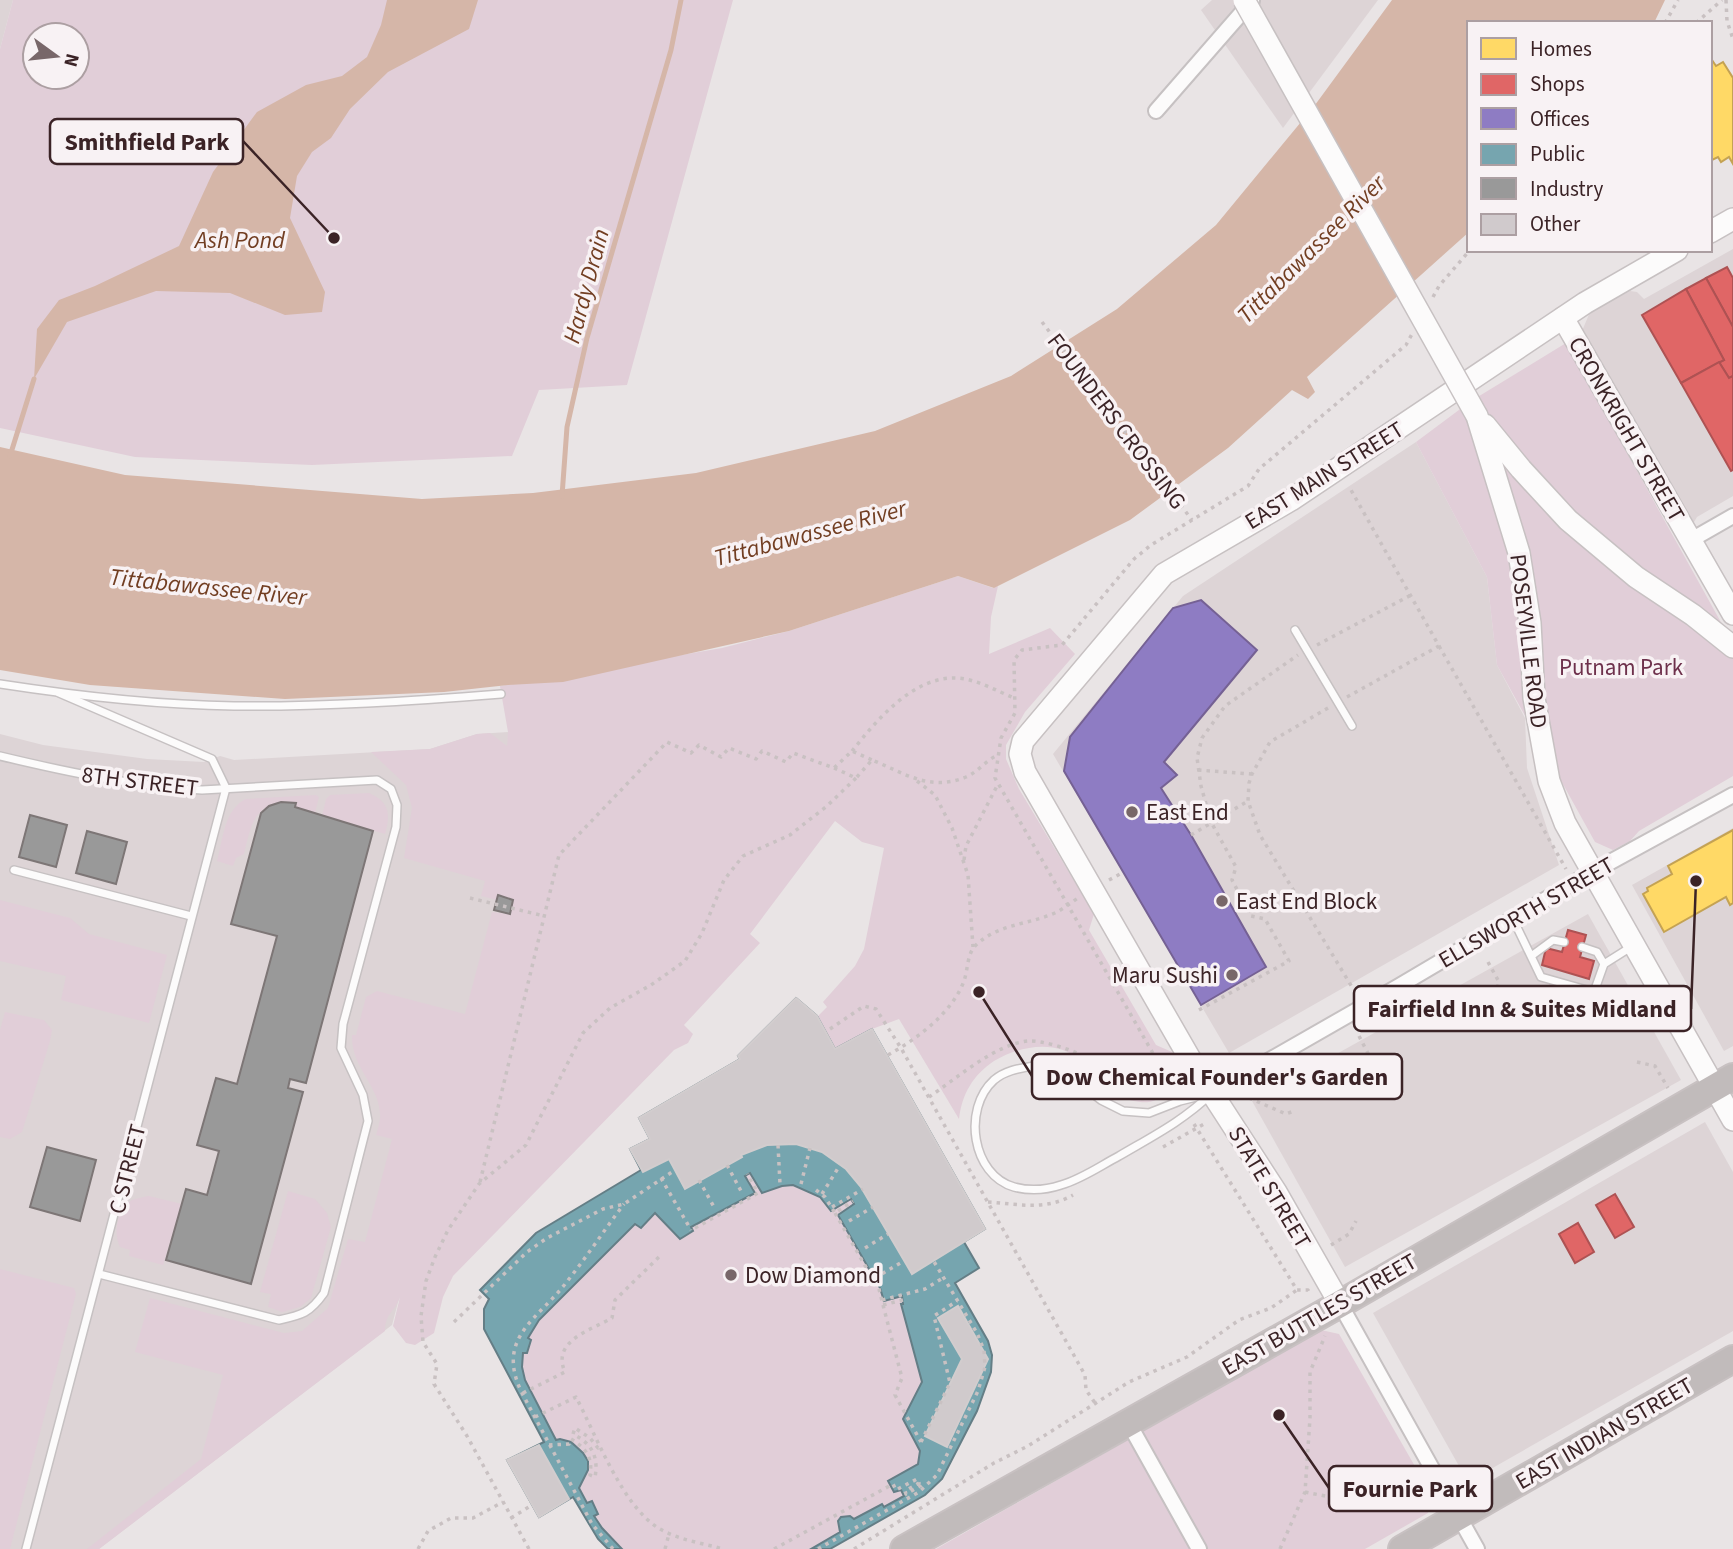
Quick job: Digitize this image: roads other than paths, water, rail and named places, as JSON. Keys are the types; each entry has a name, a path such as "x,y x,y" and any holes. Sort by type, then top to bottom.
{"highway":[{"name":"EAST BUTTLES STREET","path":"908,1548 1331,1309 1724,1082"},
{"name":"EAST INDIAN STREET","path":"1402,1549 1733,1359"}],"street":[{"path":"1244,0 1477,416 1568,520 1636,577 1693,615 1733,647"},
{"path":"1156,111 1253,0"},
{"path":"1712,231 1733,219"},
{"name":"EAST MAIN STREET","path":"1020,754 1023,741 1164,574 1291,500 1585,303 1674,252"},
{"name":"CRONKRIGHT STREET","path":"1563,318 1733,614"},
{"name":"POSEYVILLE ROAD","path":"1477,416 1519,553 1530,623 1534,698 1549,781 1564,823 1634,946 1724,1082 1733,1120"},
{"path":"1691,540 1733,516"},
{"name":"STATE STREET","path":"1020,754 1025,772 1212,1093 1276,1192 1331,1309 1476,1549"},
{"name":"ELLSWORTH STREET","path":"1212,1093 1592,872 1733,795"},
{"path":"1128,1422 1199,1549"}],"lane":[{"path":"1295,630 1352,726"},
{"path":"0,684 153,702 244,706 402,702 501,694"},
{"path":"59,693 212,759 226,788"},
{"name":"8TH STREET","path":"0,756 149,786 202,790 377,780 391,789 397,805 396,827 343,1024 341,1048 363,1095 368,1121 324,1293 313,1308 298,1316 279,1320 99,1274"},
{"name":"C STREET","path":"26,1549 226,788"},
{"path":"14,870 191,916"},
{"path":"1513,919 1532,953 1541,977 1594,992 1604,964 1634,946"},
{"path":"1532,953 1553,940 1564,942"},
{"path":"1582,947 1597,952 1604,964"},
{"path":"1532,953 1544,957"},
{"path":"1591,970 1601,974"},
{"path":"1039,1065 1064,1072 1101,1100 1124,1111 1149,1113 1212,1093 1189,1114 1086,1175 1063,1185 1039,1190 1013,1186 991,1174 978,1149 975,1126 980,1101 993,1081 1011,1070 1039,1065"}],"water":[{"name":"Ash Pond","path":"387,0 478,0 469,29 388,72 350,109 331,138 312,152 297,176 290,218 325,292 322,312 285,315 230,293 156,291 67,322 34,379 37,329 59,300 179,246 213,172 257,112 306,85 342,76 367,57 381,25"},
{"name":"Tittabawassee River","path":"1392,0 1665,0 1655,21 1467,21 1467,234 1307,377 1315,392 1308,399 1292,390 1228,448 1130,520 994,588 958,576 789,631 563,682 444,692 285,699 90,685 0,670 0,447 125,475 422,499 533,493 696,473 875,431 1011,376 1117,309 1216,225 1315,105"}],"waterway":[{"name":"Hardy Drain","path":"562,496 567,427 587,338 671,50 681,0"},
{"path":"10,456 34,379"}],"place":[{"name":"Smithfield Park","path":"334,238"},
{"name":"East End","path":"1132,812"},
{"name":"Fairfield Inn & Suites Midland","path":"1696,881"},
{"name":"East End Block","path":"1222,901"},
{"name":"Maru Sushi","path":"1232,975"},
{"name":"Dow Chemical Founder's Garden","path":"979,992"},
{"name":"Dow Diamond","path":"731,1275"},
{"name":"Fournie Park","path":"1279,1415"}],"park label":[{"name":"Putnam Park","path":"1621,667"}]}
